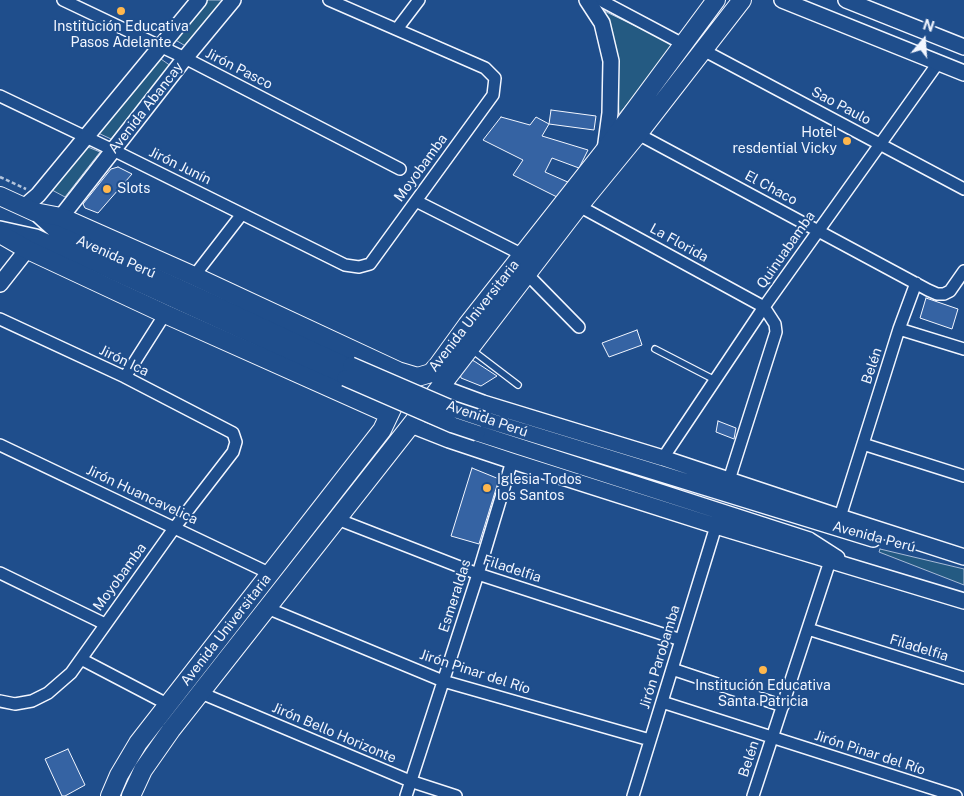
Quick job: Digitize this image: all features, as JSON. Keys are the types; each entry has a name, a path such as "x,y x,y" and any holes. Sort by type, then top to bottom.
{"main road":[{"name":"Avenida Abancay","path":"32,205 85,137 199,0"},
{"name":"Avenida Abancay","path":"62,217 185,58 233,0"},
{"path":"587,0 602,23 610,61 610,113 605,150"},
{"name":"Avenida Universitaria","path":"110,796 119,775 138,743 382,430 400,392 410,381 430,373 438,365 605,150 716,0"},
{"name":"Avenida Universitaria","path":"136,795 155,751 411,425 579,206 638,134 742,0"},
{"path":"782,0 964,73"},
{"path":"846,0 964,47"},
{"name":"Avenida Perú","path":"0,196 32,205 62,217 398,371 418,377"},
{"name":"Avenida Perú","path":"32,205 56,230 348,371 453,425 480,426 881,541 964,561"},
{"name":"Avenida Perú","path":"2,237 32,243 348,371"},
{"path":"0,284 32,243"},
{"name":"Avenida Perú","path":"32,243 166,314 389,414"},
{"name":"Avenida Perú","path":"440,387 484,404 663,458 964,557"},
{"name":"Avenida Perú","path":"411,425 512,461 964,602"},
{"name":"Avenida Perú","path":"480,426 809,540 855,569"}],"street":[{"name":"Jirón Pasco","path":"63,0 185,58 400,169"},
{"path":"330,0 397,29 418,0"},
{"path":"600,0 609,3 683,44"},
{"name":"Moyobamba","path":"345,265 359,267 370,264 493,94 495,78 485,68 397,29"},
{"name":"Sao Paulo","path":"703,50 964,189"},
{"name":"Quinuabamba","path":"663,458 764,307 938,63"},
{"name":"Jirón Junín","path":"0,96 114,150 345,265"},
{"name":"El Chaco","path":"638,134 916,283"},
{"path":"416,201 523,255"},
{"name":"La Florida","path":"579,206 764,307"},
{"path":"194,276 242,214"},
{"path":"916,283 937,294 944,294 950,291 964,270"},
{"path":"527,274 578,327"},
{"name":"Belén","path":"840,517 899,329 916,283"},
{"path":"729,480 776,332 775,324 764,307"},
{"path":"125,377 166,314"},
{"name":"Jirón Ica","path":"0,319 125,377 233,433"},
{"path":"899,329 964,350"},
{"name":"Moyobamba","path":"0,701 15,704 32,701 48,693 71,674 175,527 234,452 236,442 233,433"},
{"path":"863,444 964,476"},
{"name":"Jirón Huancavelica","path":"0,445 271,574"},
{"name":"Esmeraldas","path":"406,796 478,574 512,461"},
{"name":"Filadelfia","path":"337,519 478,574 681,640"},
{"name":"Jirón Parobamba","path":"633,796 716,526"},
{"name":"Belén","path":"753,796 830,561"},
{"path":"0,573 105,624"},
{"name":"Jirón Pinar del Río","path":"268,608 443,681 650,740"},
{"name":"Filadelfia","path":"808,629 964,678"},
{"path":"81,659 167,704"},
{"path":"672,669 783,706"},
{"name":"Jirón Bello Horizonte","path":"201,693 410,781 440,793 456,796"},
{"name":"Jirón Pinar del Río","path":"662,702 956,796"}],"lane":[{"path":"470,348 518,385"},
{"path":"655,349 715,380"}],"path":[{"path":"0,177 32,205"}],"shaded area":[{"path":"204,0 224,0 189,48 172,38"},
{"path":"602,10 673,44 673,50 619,114 617,72"},
{"path":"158,57 171,66 111,139 96,132"},
{"path":"88,147 100,152 65,197 52,190"},
{"path":"880,549 964,569 964,585 879,552"}],"building":[{"path":"551,110 596,116 594,130 549,124"},
{"path":"501,117 530,125 536,117 549,124 542,136 588,150 579,168 552,158 545,172 570,183 559,198 513,175 523,160 483,140"},
{"name":"Slots","path":"118,167 132,174 98,213 85,208 83,204 111,169"},
{"path":"926,298 958,309 952,329 920,318"},
{"path":"637,330 642,345 609,357 602,343"},
{"path":"471,360 497,376 481,386 461,378 460,373"},
{"path":"718,421 736,428 734,439 716,432"},
{"path":"472,468 499,479 479,544 451,536"},
{"path":"68,749 85,785 62,796 45,759"}],"place":[{"name":"Institución Educativa Pasos Adelante","path":"121,11"},
{"name":"Hotel resdential Vicky","path":"847,141"},
{"name":"Slots","path":"107,189"},
{"name":"Iglesia Todos los Santos","path":"487,488"},
{"name":"Institución Educativa Santa Patricia","path":"763,670"}]}
